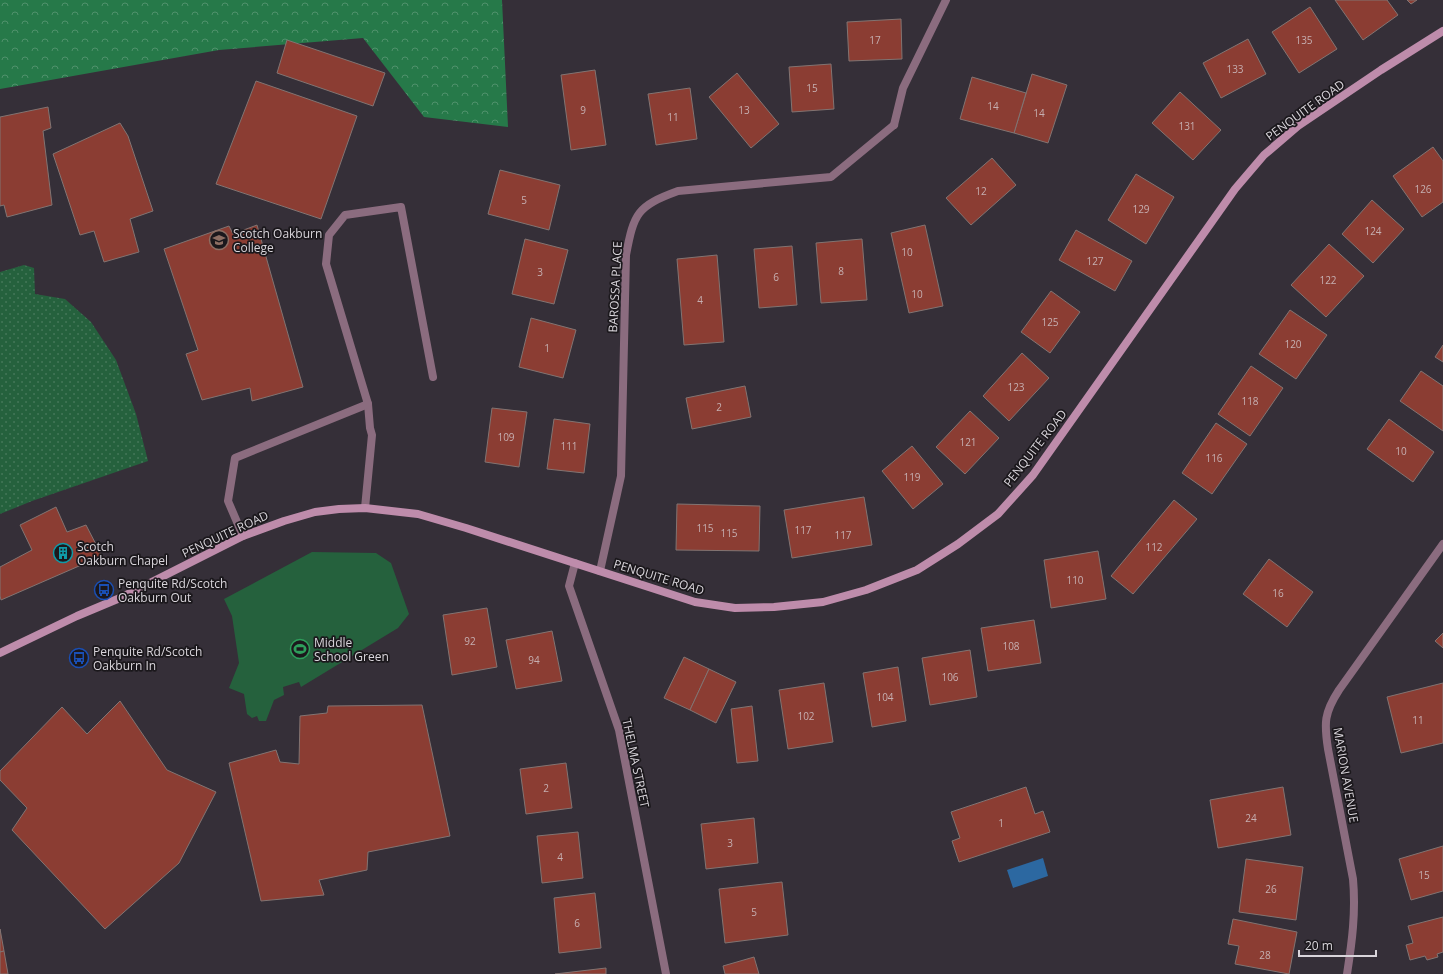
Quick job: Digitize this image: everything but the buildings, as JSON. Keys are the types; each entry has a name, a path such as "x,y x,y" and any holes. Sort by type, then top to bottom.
{"street":[{"name":"BAROSSA PLACE","path":"600,571 621,476 626,255 631,228 640,210 657,199 678,191 831,176 894,125 903,88 946,0"},
{"name":"PENQUITE ROAD","path":"0,653 77,616 120,598 244,536 284,521 315,512 339,509 365,508 418,514 695,602 735,608 774,607 823,602 866,590 917,570 958,544 998,514 1033,475 1235,189 1264,155 1298,126 1381,70 1443,31"},
{"path":"365,508 372,435 368,404 326,264 330,235 345,215 401,207 434,377"},
{"path":"244,536 228,501 236,458 368,404"},
{"name":"MARION AVENUE","path":"1347,974 1355,920 1355,899 1353,880 1325,729 1327,712 1330,703 1443,544"},
{"name":"THELMA STREET","path":"575,563 569,586 619,730 666,974"}],"green space":[{"path":"0,0 502,0 508,127 424,117 363,38 219,50 0,89"},
{"path":"24,265 34,268 35,294 65,299 91,322 116,360 136,414 148,461 32,501 0,514 0,272"},
{"name":"Middle School Green","path":"312,552 376,553 391,563 409,614 398,628 301,687 299,682 283,687 284,695 274,700 266,721 259,721 257,716 252,718 247,714 244,694 229,688 239,663 232,616 224,599"}],"water":[{"path":"1043,858 1048,876 1013,888 1007,870"}],"place":[{"name":"Scotch Oakburn College","path":"219,240"},
{"name":"Scotch Oakburn Chapel","path":"63,553"},
{"name":"Penquite Rd/Scotch Oakburn Out","path":"104,590"},
{"name":"Middle School Green","path":"300,649"},
{"name":"Penquite Rd/Scotch Oakburn In","path":"79,658"}]}
